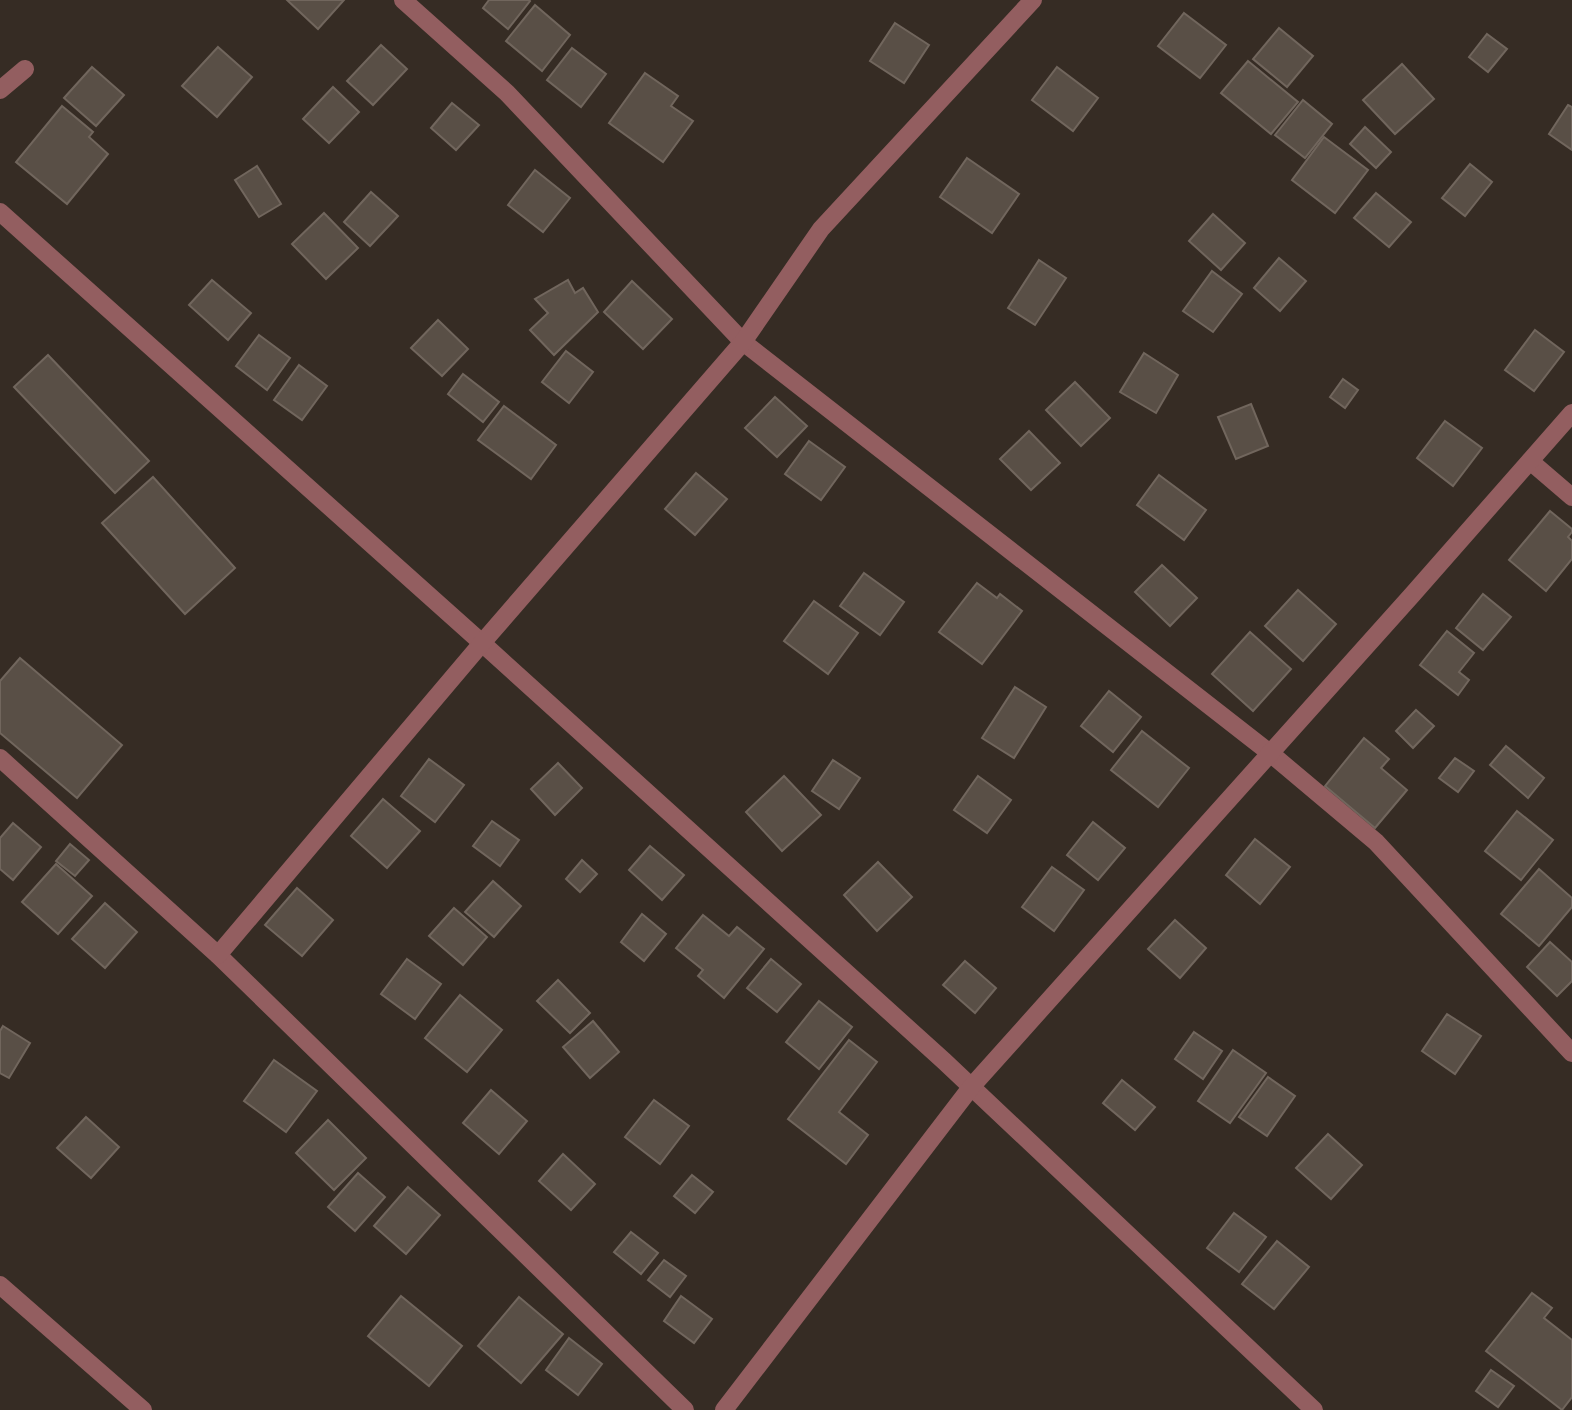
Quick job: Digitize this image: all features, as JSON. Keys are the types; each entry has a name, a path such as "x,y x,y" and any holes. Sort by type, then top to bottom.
{"street":[{"path":"403,0 507,93 743,342 1270,753 1376,842 1572,1053"},
{"path":"218,955 482,643 743,342 821,229 1033,0"},
{"path":"0,90 25,69"},
{"path":"0,212 972,1086 1314,1410"},
{"path":"724,1410 972,1086 1572,413"},
{"path":"1530,461 1572,497"},
{"path":"0,758 218,955 685,1410"},
{"path":"0,1285 143,1410"}],"building":[{"path":"287,0 344,0 318,29"},
{"path":"489,0 530,1 508,29 483,8"},
{"path":"535,5 570,35 542,71 506,41"},
{"path":"1184,13 1226,45 1200,78 1158,46"},
{"path":"895,23 929,45 904,83 870,61"},
{"path":"1279,28 1313,56 1287,87 1253,59"},
{"path":"1487,34 1507,49 1488,72 1469,57"},
{"path":"381,45 407,69 373,105 347,81"},
{"path":"218,47 252,77 217,117 182,86"},
{"path":"572,48 606,74 581,107 547,80"},
{"path":"1248,61 1298,102 1271,134 1221,93"},
{"path":"1402,64 1434,99 1395,134 1363,100"},
{"path":"92,67 124,95 96,126 64,98"},
{"path":"1057,67 1098,98 1073,131 1032,100"},
{"path":"645,73 678,96 671,106 693,121 663,162 609,123"},
{"path":"333,87 359,112 329,143 303,119"},
{"path":"1303,100 1332,124 1305,158 1275,135"},
{"path":"452,103 479,125 456,150 431,128"},
{"path":"1568,105 1572,107 1572,150 1549,134"},
{"path":"62,106 93,132 89,137 108,154 67,204 16,162"},
{"path":"1365,127 1391,152 1376,168 1350,144"},
{"path":"1324,137 1368,170 1335,213 1292,180"},
{"path":"967,158 1019,194 992,233 940,197"},
{"path":"1470,164 1492,182 1465,216 1442,198"},
{"path":"257,166 281,204 259,217 235,180"},
{"path":"535,170 570,198 543,232 508,205"},
{"path":"371,192 398,216 370,246 344,222"},
{"path":"1376,193 1411,222 1389,247 1354,218"},
{"path":"324,213 358,248 326,279 292,244"},
{"path":"1213,214 1245,243 1221,270 1189,241"},
{"path":"1279,258 1306,281 1280,311 1254,288"},
{"path":"1039,260 1066,278 1035,325 1008,308"},
{"path":"1212,271 1242,294 1213,332 1183,311"},
{"path":"212,280 251,313 228,340 189,305"},
{"path":"568,280 575,293 583,288 598,312 554,355 530,330 548,313 535,299"},
{"path":"632,281 672,319 643,349 604,312"},
{"path":"438,320 468,349 442,376 411,348"},
{"path":"1535,330 1564,352 1534,391 1505,370"},
{"path":"259,335 290,358 267,390 236,366"},
{"path":"566,351 593,372 569,403 542,382"},
{"path":"1144,353 1178,375 1156,413 1120,392"},
{"path":"48,355 149,461 115,493 14,387"},
{"path":"299,365 327,386 302,420 274,400"},
{"path":"463,374 499,402 483,422 448,394"},
{"path":"1343,379 1358,390 1345,408 1330,397"},
{"path":"1075,382 1110,418 1081,446 1046,410"},
{"path":"775,397 807,426 777,457 745,428"},
{"path":"1251,404 1268,446 1236,459 1218,417"},
{"path":"504,406 556,445 531,479 478,440"},
{"path":"1445,421 1482,448 1453,486 1417,458"},
{"path":"1029,431 1060,463 1031,490 1000,459"},
{"path":"809,441 845,467 821,500 785,474"},
{"path":"696,473 727,499 695,535 665,509"},
{"path":"1159,475 1206,510 1184,540 1137,505"},
{"path":"153,477 235,568 185,614 102,523"},
{"path":"1550,511 1572,529 1568,537 1572,541 1572,559 1546,591 1509,560"},
{"path":"1162,565 1197,598 1170,626 1135,592"},
{"path":"864,573 904,602 880,635 840,606"},
{"path":"977,583 997,598 1000,594 1022,611 982,664 939,632"},
{"path":"1298,590 1336,624 1303,661 1265,626"},
{"path":"1483,594 1511,617 1483,650 1456,628"},
{"path":"814,601 858,633 828,674 784,641"},
{"path":"1447,631 1474,653 1459,672 1469,680 1458,695 1420,665"},
{"path":"1250,632 1291,669 1253,711 1212,674"},
{"path":"20,658 122,745 77,798 0,733 0,681"},
{"path":"1015,687 1046,707 1014,758 982,738"},
{"path":"1109,691 1141,717 1113,752 1081,726"},
{"path":"1416,710 1434,726 1413,748 1396,731"},
{"path":"1142,731 1189,768 1158,807 1111,770"},
{"path":"1364,738 1389,759 1381,768 1407,790 1375,828 1325,786"},
{"path":"1506,746 1544,778 1528,798 1490,765"},
{"path":"1455,758 1474,771 1458,792 1439,778"},
{"path":"429,759 464,785 435,822 401,796"},
{"path":"833,760 860,778 839,809 812,791"},
{"path":"558,763 582,788 555,815 531,789"},
{"path":"784,776 821,815 782,851 746,812"},
{"path":"978,776 1011,800 987,833 954,810"},
{"path":"383,799 420,831 387,868 351,836"},
{"path":"1517,811 1553,840 1521,880 1485,851"},
{"path":"492,821 519,840 500,866 473,846"},
{"path":"1093,822 1125,848 1098,880 1067,855"},
{"path":"13,823 41,847 13,880 0,869 0,838"},
{"path":"1255,839 1290,867 1260,904 1226,875"},
{"path":"70,844 89,860 75,876 56,861"},
{"path":"650,846 684,875 662,900 629,870"},
{"path":"582,860 597,874 580,892 566,879"},
{"path":"878,862 912,897 877,931 844,895"},
{"path":"56,864 92,896 58,934 22,902"},
{"path":"1052,867 1084,890 1054,931 1022,907"},
{"path":"1539,869 1572,898 1572,907 1539,946 1501,914"},
{"path":"493,881 521,906 494,937 465,912"},
{"path":"297,888 333,920 302,956 265,925"},
{"path":"105,903 137,932 105,968 72,939"},
{"path":"454,908 487,937 463,965 429,936"},
{"path":"642,914 666,934 644,961 621,942"},
{"path":"703,915 729,936 737,927 764,949 724,998 698,976 703,970 676,948"},
{"path":"1175,920 1206,948 1180,978 1148,949"},
{"path":"1550,942 1572,962 1572,981 1557,996 1527,967"},
{"path":"407,959 441,984 415,1019 381,994"},
{"path":"771,959 801,984 777,1012 747,988"},
{"path":"965,961 996,988 975,1013 943,985"},
{"path":"558,980 590,1013 570,1033 537,1001"},
{"path":"460,995 502,1030 467,1072 425,1038"},
{"path":"819,1001 852,1027 819,1069 786,1042"},
{"path":"1447,1014 1481,1036 1455,1074 1422,1051"},
{"path":"593,1021 619,1052 590,1078 563,1047"},
{"path":"3,1026 30,1043 9,1078 0,1073 0,1031"},
{"path":"1194,1032 1222,1051 1203,1079 1175,1059"},
{"path":"849,1040 877,1062 839,1112 868,1135 846,1164 788,1119"},
{"path":"1233,1050 1266,1073 1230,1123 1198,1101"},
{"path":"274,1060 317,1091 286,1132 244,1101"},
{"path":"1268,1077 1295,1096 1267,1136 1239,1117"},
{"path":"1122,1080 1155,1107 1135,1130 1103,1103"},
{"path":"491,1090 527,1121 499,1154 463,1123"},
{"path":"654,1100 689,1126 660,1164 625,1137"},
{"path":"86,1117 119,1147 91,1178 57,1148"},
{"path":"328,1120 366,1158 334,1190 296,1153"},
{"path":"1328,1134 1362,1165 1331,1199 1296,1168"},
{"path":"563,1154 595,1184 571,1210 539,1181"},
{"path":"358,1173 385,1197 355,1231 328,1207"},
{"path":"692,1175 713,1192 695,1213 674,1196"},
{"path":"408,1187 440,1215 406,1254 374,1226"},
{"path":"1234,1213 1266,1237 1239,1272 1207,1248"},
{"path":"631,1232 658,1253 641,1274 614,1252"},
{"path":"1277,1241 1309,1267 1274,1309 1242,1284"},
{"path":"664,1260 686,1276 670,1297 648,1280"},
{"path":"1532,1293 1552,1308 1544,1318 1572,1340 1572,1397 1562,1410 1486,1351"},
{"path":"401,1296 462,1346 429,1386 368,1336"},
{"path":"681,1296 712,1319 694,1343 664,1321"},
{"path":"519,1297 563,1334 521,1383 478,1346"},
{"path":"569,1338 602,1364 578,1395 546,1370"},
{"path":"1491,1370 1514,1386 1498,1407 1476,1391"}]}
